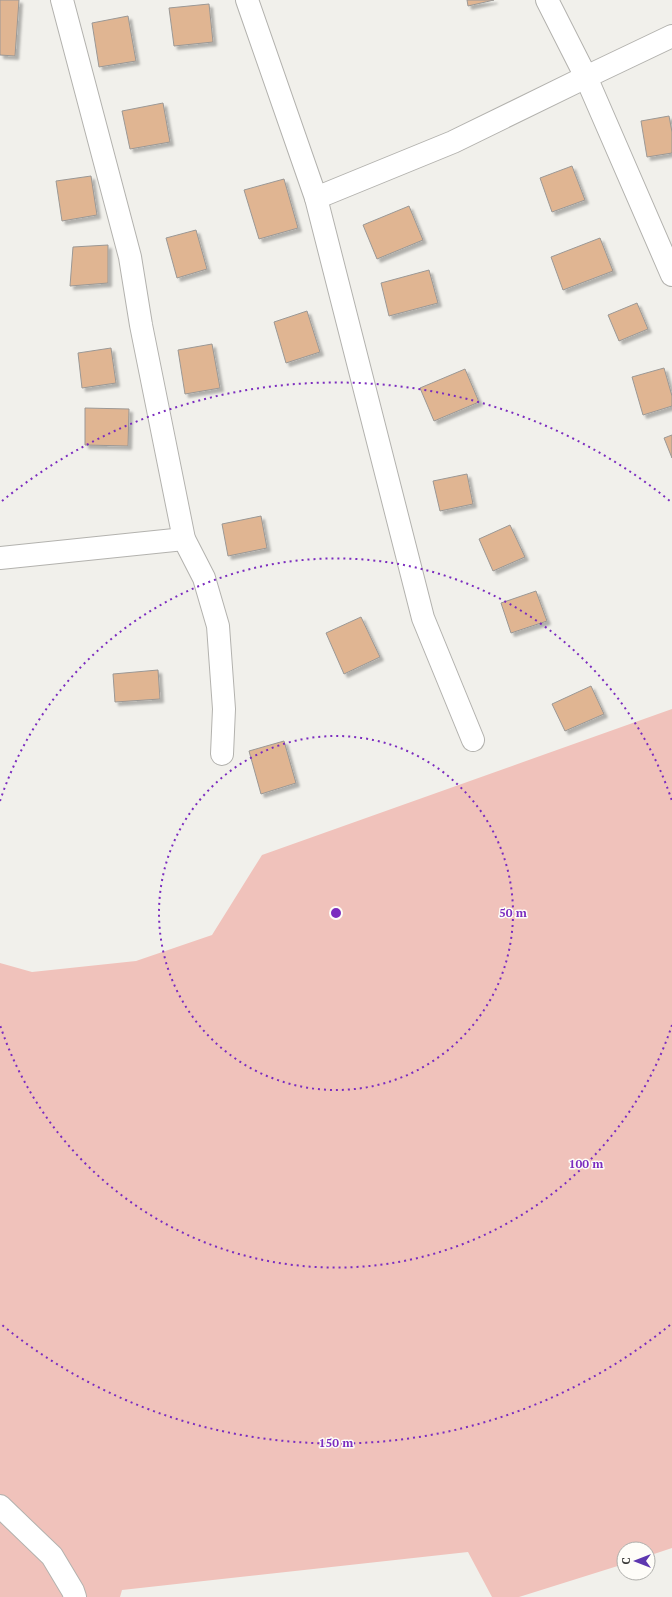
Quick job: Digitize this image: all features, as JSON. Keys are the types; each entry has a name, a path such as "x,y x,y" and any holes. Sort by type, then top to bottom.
{"street":[{"path":"62,0 130,257 141,326 184,539 204,578 218,626 224,709 222,754"},
{"path":"247,0 316,198 423,618 473,740"},
{"path":"547,0 586,77 672,274"},
{"path":"316,198 453,142 672,36"},
{"path":"0,558 184,539"},
{"path":"0,1506 52,1556 75,1597"}],"shaded area":[{"path":"672,709 672,1548 656,1553 656,1541 616,1541 616,1567 519,1597 492,1597 468,1552 122,1590 120,1597 0,1597 0,963 32,972 136,961 212,935 262,855"}],"building":[{"path":"0,0 19,0 15,56 0,55"},
{"path":"467,0 494,0 468,6"},
{"path":"209,4 213,42 174,46 169,8"},
{"path":"128,16 136,61 99,67 92,23"},
{"path":"163,103 170,142 130,149 122,111"},
{"path":"669,116 672,132 672,153 647,157 641,121"},
{"path":"572,166 585,200 552,212 540,178"},
{"path":"91,176 97,215 62,221 56,181"},
{"path":"284,179 298,228 259,239 244,190"},
{"path":"409,206 423,240 377,259 363,225"},
{"path":"196,230 207,269 177,278 166,238"},
{"path":"600,238 613,271 563,290 551,257"},
{"path":"108,245 108,283 70,286 73,247"},
{"path":"429,270 438,303 389,316 381,283"},
{"path":"637,303 648,329 619,341 608,315"},
{"path":"307,311 320,352 286,363 274,322"},
{"path":"212,344 220,388 185,394 178,350"},
{"path":"111,348 116,383 82,388 78,353"},
{"path":"664,368 672,396 672,406 643,415 632,377"},
{"path":"465,369 479,402 434,421 420,388"},
{"path":"85,408 129,409 128,446 85,445"},
{"path":"672,435 672,458 664,438"},
{"path":"467,474 473,504 440,511 433,481"},
{"path":"261,516 267,548 228,556 222,524"},
{"path":"510,525 525,557 493,571 479,539"},
{"path":"536,591 547,621 511,633 501,603"},
{"path":"361,617 380,657 344,674 326,633"},
{"path":"158,670 160,699 115,702 113,674"},
{"path":"591,686 604,714 565,731 552,704"},
{"path":"284,741 296,783 261,794 249,751"}]}
